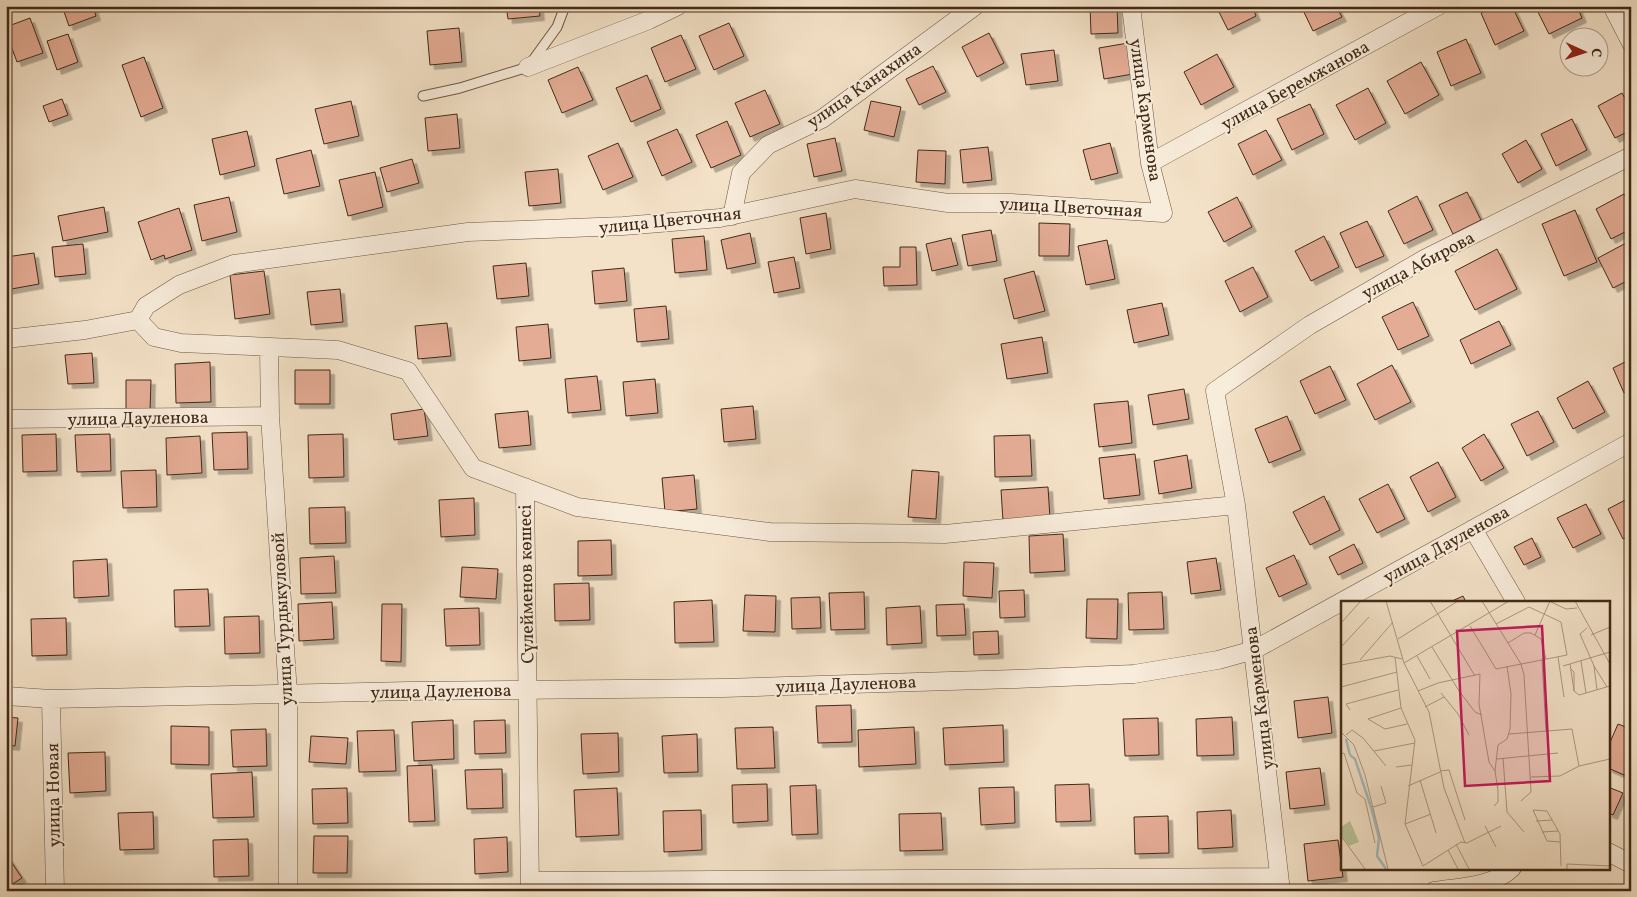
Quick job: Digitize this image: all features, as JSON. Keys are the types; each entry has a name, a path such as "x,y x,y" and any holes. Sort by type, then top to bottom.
{"street":[{"path":"528,67 649,20 678,6"},
{"name":"улица Канахина","path":"732,216 741,173 768,145 822,120 975,6"},
{"name":"улица Карменова","path":"1132,6 1150,163 1163,213"},
{"name":"улица Беремжанова","path":"1150,163 1438,6"},
{"path":"1612,6 1631,42"},
{"name":"улица Абирова","path":"1215,391 1310,325 1426,258 1631,156"},
{"name":"улица Цветочная","path":"138,320 146,306 179,285 234,264 468,232 623,226 720,218 855,189 948,202 1012,203 1163,213"},
{"path":"6,339 85,330 138,320 154,337 181,343 338,350 408,371 473,468 577,507 770,532 945,534 1236,506"},
{"name":"улица Турдыкуловой","path":"268,348 270,416 288,694 288,891"},
{"name":"улица Карменова","path":"1215,391 1236,506 1280,884"},
{"name":"улица Дауленова","path":"6,419 270,416"},
{"name":"улица Дауленова","path":"1342,601 1631,442"},
{"name":"Сүлейменов көшесі","path":"525,487 530,886"},
{"path":"1474,528 1515,601"},
{"name":"улица Дауленова","path":"6,696 51,698 527,689 724,688 1005,680 1134,674 1218,660 1254,650 1341,602"},
{"name":"улица Новая","path":"51,698 55,891"},
{"path":"1610,853 1631,864"},
{"path":"1434,891 1486,882 1505,875 1510,870"},
{"path":"530,886 1280,884"}],"lane":[{"path":"423,96 460,88 528,67 557,28 564,6"}],"building":[{"path":"62,6 93,6 96,16 69,26"},
{"path":"506,6 539,6 540,16 508,19"},
{"path":"637,6 654,6 639,12"},
{"path":"1090,6 1117,6 1118,33 1091,34"},
{"path":"1216,6 1252,6 1256,16 1228,30"},
{"path":"1301,6 1336,6 1342,17 1313,31"},
{"path":"1497,6 1512,6 1524,31 1495,45 1481,13"},
{"path":"1535,6 1577,6 1582,18 1549,34"},
{"path":"30,18 43,53 17,62 6,27"},
{"path":"729,23 744,56 714,70 699,36"},
{"path":"459,28 462,62 430,65 427,31"},
{"path":"989,33 1004,63 977,77 962,47"},
{"path":"68,34 78,62 57,70 47,41"},
{"path":"681,35 696,69 665,82 651,48"},
{"path":"1466,39 1481,73 1451,86 1437,52"},
{"path":"1128,43 1133,74 1104,79 1099,48"},
{"path":"1054,50 1058,81 1026,85 1021,54"},
{"path":"1217,54 1234,87 1201,105 1184,72"},
{"path":"144,57 163,108 141,117 122,65"},
{"path":"1421,62 1439,95 1405,114 1387,81"},
{"path":"933,66 946,92 919,105 906,79"},
{"path":"578,67 593,100 562,113 548,80"},
{"path":"647,75 661,109 631,122 616,88"},
{"path":"1368,88 1386,123 1355,140 1336,105"},
{"path":"765,90 780,124 750,137 735,103"},
{"path":"1622,93 1631,109 1631,130 1615,138 1598,106"},
{"path":"62,99 68,115 49,122 43,106"},
{"path":"351,101 359,136 324,144 315,109"},
{"path":"871,101 901,107 894,137 864,130"},
{"path":"1310,104 1324,134 1292,150 1277,119"},
{"path":"457,114 460,148 428,151 425,118"},
{"path":"1572,119 1587,150 1556,166 1541,134"},
{"path":"727,121 741,155 711,168 696,135"},
{"path":"677,129 692,162 662,176 647,142"},
{"path":"1266,130 1282,160 1253,175 1238,144"},
{"path":"247,131 255,166 220,175 212,139"},
{"path":"835,138 842,171 814,177 807,144"},
{"path":"1526,140 1542,169 1518,183 1502,154"},
{"path":"618,143 633,177 603,190 588,156"},
{"path":"1110,143 1118,173 1091,180 1083,150"},
{"path":"988,147 992,180 963,183 960,150"},
{"path":"311,150 320,186 284,194 276,159"},
{"path":"918,150 946,151 945,184 916,182"},
{"path":"412,159 419,183 387,192 380,168"},
{"path":"558,169 561,203 529,206 525,172"},
{"path":"375,172 383,207 348,216 339,180"},
{"path":"1467,192 1481,220 1453,234 1439,205"},
{"path":"1624,194 1631,208 1631,229 1611,239 1596,209"},
{"path":"1417,196 1433,230 1404,244 1388,211"},
{"path":"229,197 237,232 202,241 194,205"},
{"path":"1237,197 1252,227 1224,242 1208,212"},
{"path":"104,207 108,232 63,241 58,216"},
{"path":"179,208 192,250 165,259 164,255 151,260 138,222"},
{"path":"1575,210 1597,262 1564,276 1542,224"},
{"path":"826,213 831,249 806,254 800,218"},
{"path":"1367,221 1384,256 1356,268 1340,233"},
{"path":"1039,223 1070,224 1069,256 1039,256"},
{"path":"991,230 997,261 968,266 962,235"},
{"path":"750,233 756,263 727,269 721,240"},
{"path":"704,236 707,270 675,273 672,239"},
{"path":"1324,236 1339,267 1311,281 1295,251"},
{"path":"951,238 958,265 932,271 926,244"},
{"path":"1107,240 1115,279 1086,285 1078,246"},
{"path":"1626,243 1631,253 1631,279 1613,288 1598,258"},
{"path":"83,244 86,274 55,277 52,247"},
{"path":"900,247 916,247 917,285 884,286 883,267 900,267"},
{"path":"1497,249 1517,289 1475,310 1455,271"},
{"path":"34,253 39,284 6,290 6,257"},
{"path":"794,257 800,288 774,293 768,262"},
{"path":"526,263 529,296 497,299 493,266"},
{"path":"1253,267 1268,297 1240,312 1225,281"},
{"path":"624,268 627,301 595,304 592,271"},
{"path":"264,271 270,314 235,319 230,275"},
{"path":"1034,271 1045,311 1014,319 1004,279"},
{"path":"340,289 343,322 311,325 307,292"},
{"path":"1413,302 1429,336 1398,350 1382,317"},
{"path":"1162,303 1169,335 1134,343 1127,310"},
{"path":"666,306 669,339 637,342 634,309"},
{"path":"1499,321 1511,345 1471,364 1460,340"},
{"path":"447,323 451,356 418,359 415,326"},
{"path":"548,324 551,358 519,361 516,327"},
{"path":"1042,337 1048,373 1007,379 1001,344"},
{"path":"92,353 94,383 68,384 65,355"},
{"path":"1631,359 1631,390 1624,393 1613,368"},
{"path":"210,362 211,402 176,403 175,364"},
{"path":"1392,365 1411,402 1375,420 1357,384"},
{"path":"1330,366 1346,400 1315,414 1300,381"},
{"path":"295,370 330,370 330,404 295,404"},
{"path":"597,376 601,410 568,413 565,379"},
{"path":"655,379 658,413 626,416 623,382"},
{"path":"126,380 151,380 150,411 126,411"},
{"path":"1588,381 1605,412 1573,429 1557,398"},
{"path":"1184,389 1189,419 1153,425 1148,395"},
{"path":"1128,401 1132,443 1099,447 1094,404"},
{"path":"753,406 756,439 724,442 721,409"},
{"path":"424,409 428,436 394,440 391,414"},
{"path":"528,411 531,445 499,448 495,414"},
{"path":"1538,411 1554,442 1527,456 1511,424"},
{"path":"1287,416 1301,450 1269,463 1255,429"},
{"path":"247,432 248,469 214,470 212,433"},
{"path":"56,434 57,471 23,472 22,435"},
{"path":"110,434 111,471 77,472 75,435"},
{"path":"343,434 344,477 309,478 308,435"},
{"path":"1484,434 1504,468 1481,481 1462,448"},
{"path":"1030,435 1032,476 995,477 994,436"},
{"path":"200,436 202,473 167,475 166,438"},
{"path":"1135,454 1140,495 1104,499 1099,458"},
{"path":"1187,455 1192,488 1159,494 1154,461"},
{"path":"1438,462 1456,497 1428,512 1410,477"},
{"path":"156,470 157,507 123,508 121,471"},
{"path":"912,470 939,472 936,519 908,517"},
{"path":"694,475 697,509 665,512 662,478"},
{"path":"1388,484 1405,519 1377,533 1359,499"},
{"path":"1048,487 1050,518 1003,521 1001,490"},
{"path":"1324,496 1340,530 1310,545 1293,512"},
{"path":"1631,497 1631,535 1623,539 1608,509"},
{"path":"474,498 475,535 441,537 439,500"},
{"path":"1586,504 1601,534 1573,548 1557,518"},
{"path":"345,507 346,543 310,544 309,508"},
{"path":"1063,534 1065,571 1030,573 1029,536"},
{"path":"1532,538 1541,557 1524,565 1514,547"},
{"path":"611,540 612,575 578,576 578,541"},
{"path":"1354,544 1363,563 1338,575 1329,557"},
{"path":"1294,555 1307,584 1279,597 1266,568"},
{"path":"334,556 336,593 301,594 300,558"},
{"path":"1216,558 1221,590 1191,594 1187,562"},
{"path":"107,559 109,596 74,598 73,561"},
{"path":"964,562 994,563 992,598 963,596"},
{"path":"462,567 498,569 496,599 460,597"},
{"path":"589,583 590,620 555,621 554,584"},
{"path":"208,589 210,626 175,627 174,590"},
{"path":"1024,590 1025,617 1000,618 999,591"},
{"path":"864,592 865,629 831,630 829,593"},
{"path":"1162,592 1164,629 1129,630 1128,593"},
{"path":"745,595 776,596 775,632 743,631"},
{"path":"1463,596 1466,601 1452,601"},
{"path":"820,597 821,628 792,629 791,598"},
{"path":"1087,599 1118,599 1117,639 1086,638"},
{"path":"712,600 714,642 675,643 674,602"},
{"path":"332,602 334,639 299,641 298,604"},
{"path":"382,604 402,604 401,662 381,661"},
{"path":"964,604 966,635 937,636 936,605"},
{"path":"920,606 922,643 887,645 886,608"},
{"path":"479,608 480,645 446,646 444,609"},
{"path":"259,616 260,653 225,654 224,617"},
{"path":"66,618 67,655 32,656 31,619"},
{"path":"998,631 999,654 974,655 973,632"},
{"path":"1328,697 1332,733 1298,738 1294,701"},
{"path":"851,705 852,742 818,743 816,706"},
{"path":"6,717 18,718 15,746 6,745"},
{"path":"1232,717 1234,755 1197,756 1196,719"},
{"path":"1158,718 1159,755 1125,756 1123,719"},
{"path":"453,720 454,759 414,761 412,722"},
{"path":"505,720 506,753 475,754 474,721"},
{"path":"1618,724 1631,729 1631,778 1610,769 1610,742"},
{"path":"1003,725 1004,762 945,765 943,728"},
{"path":"171,726 209,727 209,765 171,764"},
{"path":"773,727 775,768 737,769 735,728"},
{"path":"914,727 916,764 859,767 858,730"},
{"path":"266,729 267,766 233,767 231,730"},
{"path":"394,730 396,771 359,772 357,731"},
{"path":"618,733 619,772 583,774 581,734"},
{"path":"697,734 698,772 664,773 662,736"},
{"path":"311,736 348,738 346,764 309,762"},
{"path":"105,752 106,791 70,793 68,753"},
{"path":"432,765 435,821 409,822 407,766"},
{"path":"1320,768 1325,805 1290,809 1286,772"},
{"path":"502,769 503,808 467,809 465,770"},
{"path":"252,772 254,817 213,818 211,774"},
{"path":"767,784 768,821 733,823 732,785"},
{"path":"1089,784 1091,821 1056,822 1055,785"},
{"path":"816,785 818,834 792,835 790,786"},
{"path":"1014,787 1015,823 981,825 979,788"},
{"path":"347,788 348,823 313,824 312,789"},
{"path":"617,788 619,835 576,837 574,790"},
{"path":"1610,788 1623,793 1613,815 1610,814"},
{"path":"701,810 702,850 664,852 663,811"},
{"path":"1231,810 1233,847 1198,849 1197,812"},
{"path":"153,812 154,849 120,850 118,813"},
{"path":"941,813 943,850 900,851 899,814"},
{"path":"1168,816 1169,853 1135,854 1134,817"},
{"path":"314,836 348,836 347,873 313,873"},
{"path":"507,837 508,872 475,874 474,839"},
{"path":"248,839 249,876 214,877 213,840"},
{"path":"1338,840 1343,877 1308,881 1304,844"},
{"path":"6,854 22,878 6,888"},
{"path":"450,888 450,891 417,891 417,889"}]}
